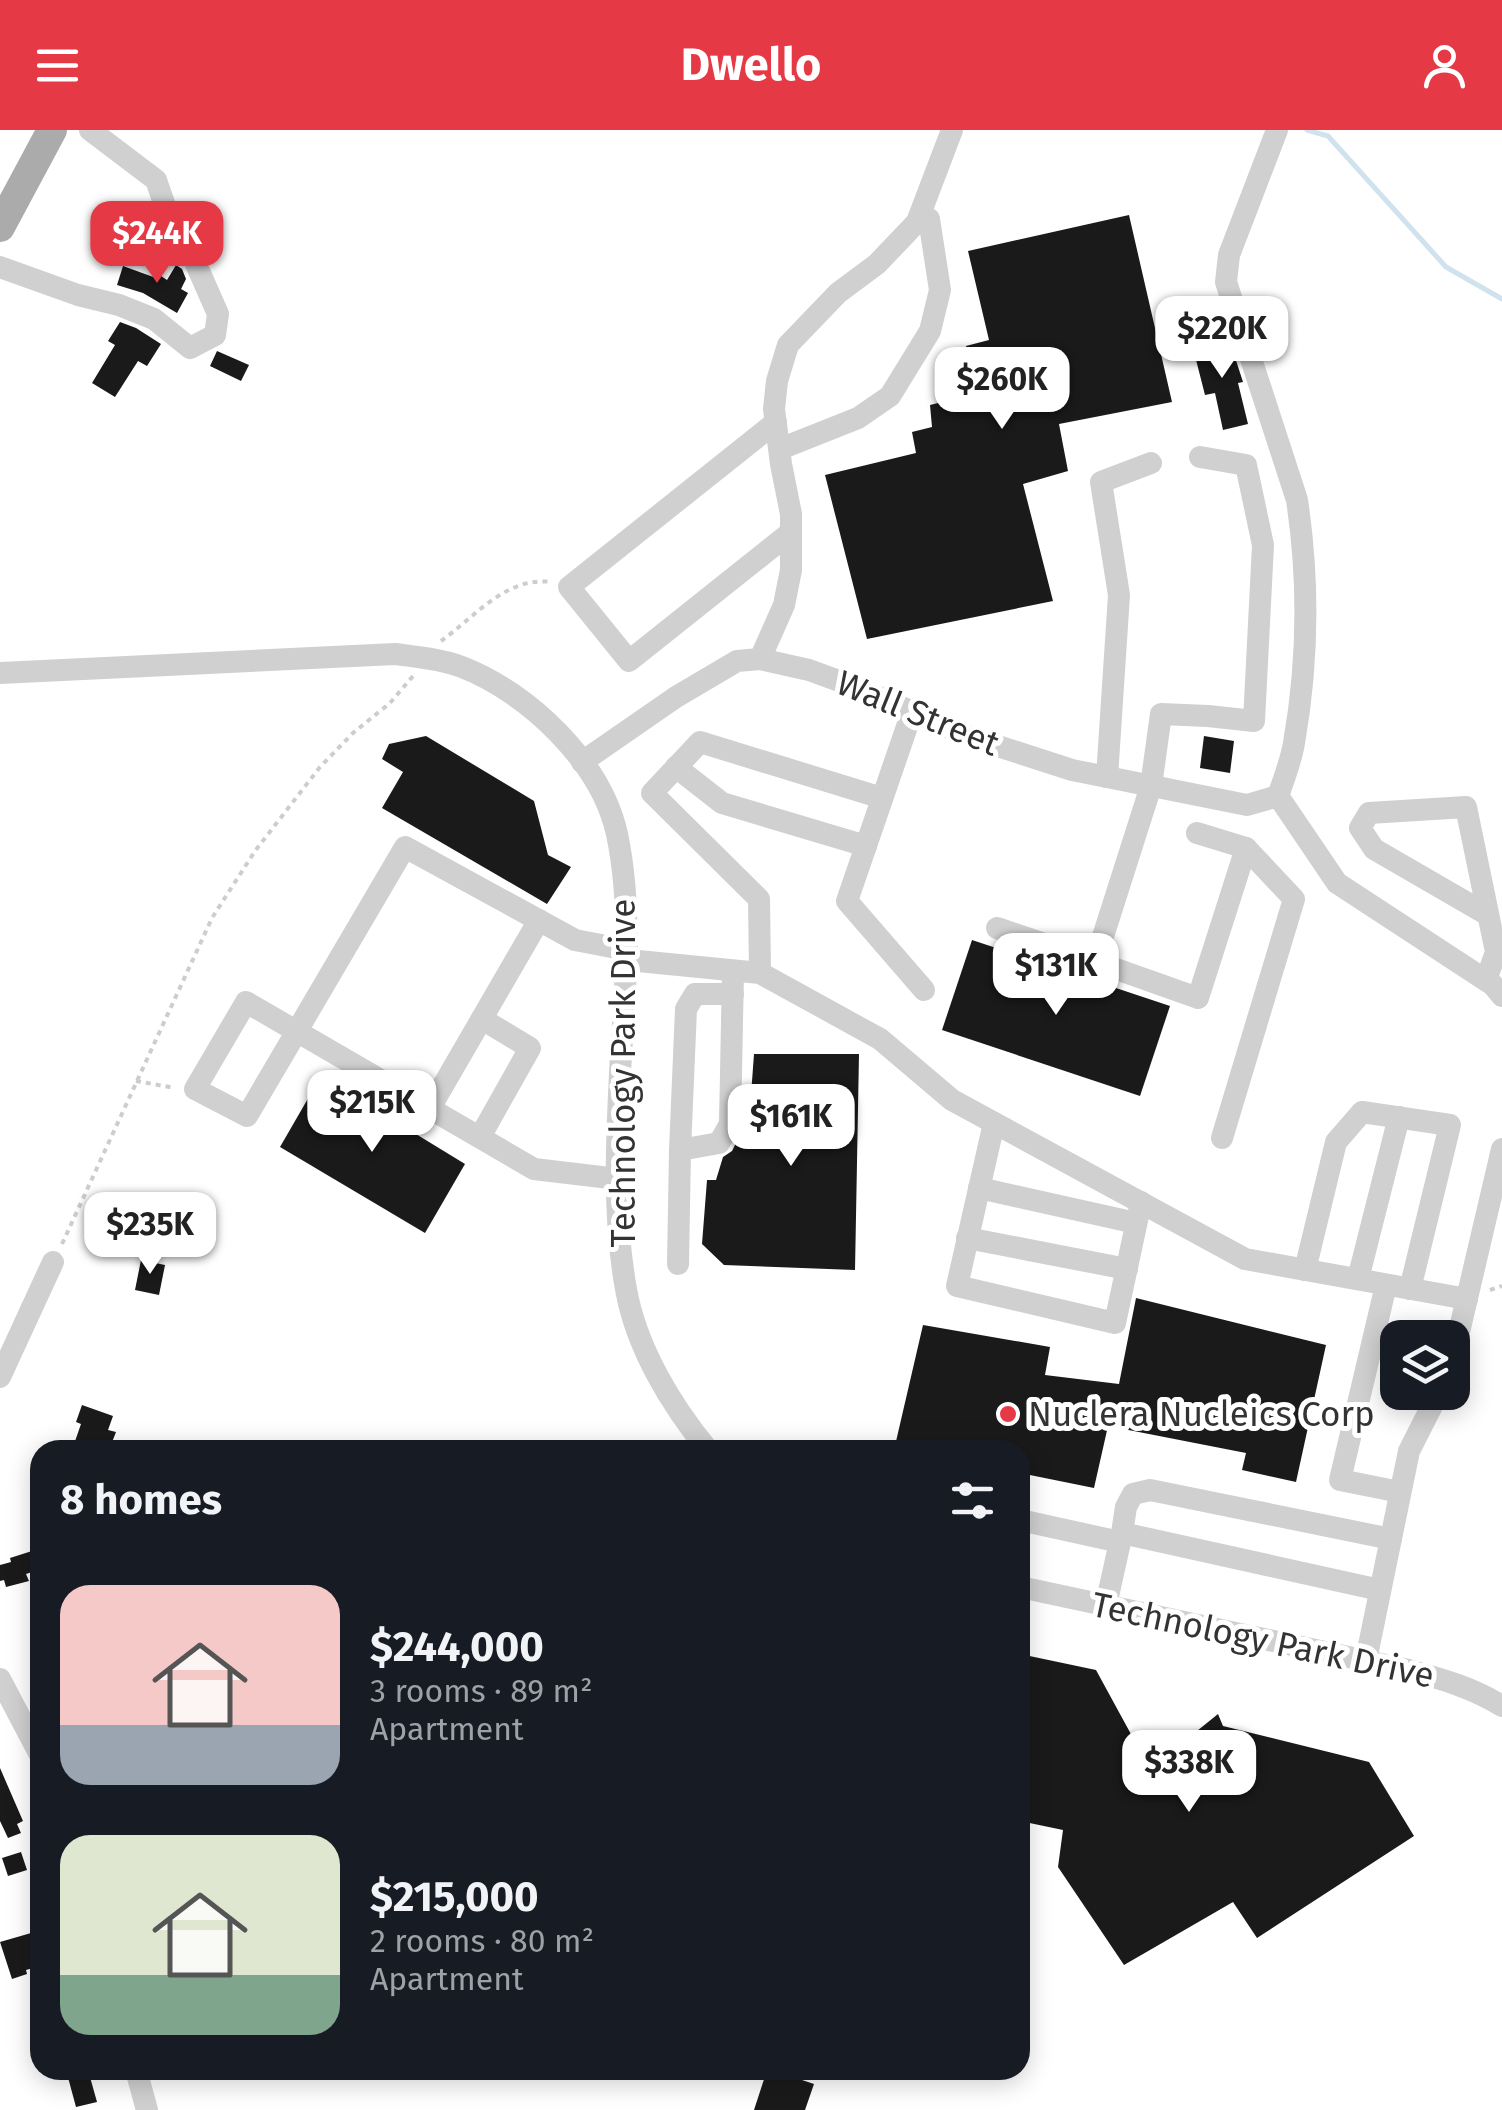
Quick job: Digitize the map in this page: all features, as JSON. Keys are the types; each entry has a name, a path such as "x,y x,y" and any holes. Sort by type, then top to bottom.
{"main road":[{"path":"0,228 52,130"}],"street":[{"path":"0,267 154,319 190,348 215,335 218,314 156,180 90,130"},
{"path":"582,762 676,697 737,662 760,659 784,605 791,570 791,514 774,409 788,345 838,293 878,264 917,222 952,130"},
{"path":"1277,130 1230,255 1226,282 1296,500 1302,535 1306,589 1301,684 1294,747 1278,796 1337,883 1494,988"},
{"path":"780,449 858,418 890,396 930,330 940,290 929,219"},
{"path":"776,422 570,587 630,662 791,532"},
{"path":"1200,458 1246,465 1263,544 1254,722 1162,714 1151,786 1099,949 1102,964 1198,998 1246,848"},
{"path":"1106,777 1119,595 1101,482 1151,463"},
{"name":"Technology Park Drive","path":"0,673 395,654 458,665 488,678 520,697 561,735 604,796 616,832 624,884 627,955 618,1179 626,1293 641,1341 667,1394 701,1440"},
{"name":"Wall Street","path":"760,659 809,670 967,736 1072,770 1248,804 1278,796"},
{"path":"912,712 847,901 924,990"},
{"path":"760,973 759,899 652,794 700,742 882,798"},
{"path":"676,767 722,803 866,846"},
{"path":"1488,915 1374,849 1360,828 1369,812 1466,807 1496,952 1494,988"},
{"path":"1197,833 1246,848 1294,899 1222,1138"},
{"path":"618,1179 534,1169 430,1108 296,1031 246,1002 195,1088 247,1116 296,1031 404,847 575,940 733,982"},
{"path":"430,1108 539,920"},
{"path":"997,928 1047,945"},
{"path":"678,1264 686,1009 695,994 760,973 880,1039 952,1100 1139,1212 1245,1259 1467,1299"},
{"path":"680,1150 719,1143 730,1124 733,982"},
{"path":"480,1138 530,1048 482,1019"},
{"path":"1305,1270 1336,1142 1362,1112 1450,1125 1410,1289"},
{"path":"1358,1280 1399,1117"},
{"path":"994,1123 957,1286 1115,1323 1139,1212"},
{"path":"1462,1320 1502,1149"},
{"path":"978,1188 1139,1212"},
{"path":"968,1238 1127,1269"},
{"path":"0,1377 53,1262"},
{"path":"1386,1284 1340,1480 1400,1492"},
{"path":"1366,1660 1409,1450 1430,1410"},
{"path":"1106,1605 1126,1506 1132,1494 1150,1490 1390,1539"},
{"path":"1030,1522 1380,1590"},
{"name":"Technology Park Drive","path":"1030,1590 1366,1660 1446,1680 1502,1706"},
{"path":"0,1679 30,1736"},
{"path":"139,2080 147,2110"}],"path":[{"path":"53,1262 212,918 320,767 352,733 390,703 441,641 486,604 530,582 548,580 570,587"},
{"path":"136,1081 195,1088"}],"building":[{"path":"1129,215 1172,402 1059,424 1068,471 1023,484 1053,601 867,639 825,475 916,453 912,432 932,427 930,405 954,399 948,377 970,369 966,346 989,340 968,251"},
{"path":"176,265 186,279 181,289 188,293 177,313 143,293 117,285 123,266 167,280"},
{"path":"120,322 161,344 147,366 138,361 115,397 92,383 115,345 108,341"},
{"path":"1229,339 1243,382 1238,383 1248,424 1223,430 1215,393 1205,395 1193,348"},
{"path":"217,351 249,365 241,381 210,366"},
{"path":"426,736 534,801 548,855 571,867 547,904 382,808 403,772 382,759 389,744"},
{"path":"1204,736 1234,741 1230,773 1200,768"},
{"path":"972,940 1170,1006 1140,1096 942,1030"},
{"path":"754,1054 859,1054 855,1270 724,1265 702,1244 707,1180 716,1180 723,1157 737,1141 748,1136"},
{"path":"321,1076 465,1164 425,1233 280,1147"},
{"path":"141,1260 165,1265 159,1295 135,1290"},
{"path":"1136,1298 1326,1345 1296,1482 1242,1470 1246,1453 1108,1426 1094,1488 1030,1475 1030,1440 896,1440 923,1325 1050,1347 1045,1375 1119,1384"},
{"path":"82,1405 113,1416 108,1430 116,1432 113,1440 75,1440 81,1424 76,1422"},
{"path":"30,1552 30,1573 26,1574 29,1581 6,1587 4,1580 0,1581 0,1565 11,1562 10,1558"},
{"path":"1030,1656 1096,1670 1150,1769 1218,1714 1223,1726 1369,1762 1414,1836 1257,1938 1233,1902 1124,1965 1058,1867 1063,1830 1030,1823"},
{"path":"0,1768 23,1821 17,1824 21,1833 8,1838 0,1821"},
{"path":"21,1852 27,1870 8,1876 2,1858"},
{"path":"30,1933 27,1974 12,1979 0,1942"},
{"path":"69,2080 91,2080 97,2102 76,2107"},
{"path":"764,2080 802,2080 814,2084 805,2110 754,2110"}],"waterway":[{"path":"1307,130 1328,136 1446,267 1502,299"}],"place":[{"name":"Nuclera Nucleics Corp","path":"1008,1414"}]}
